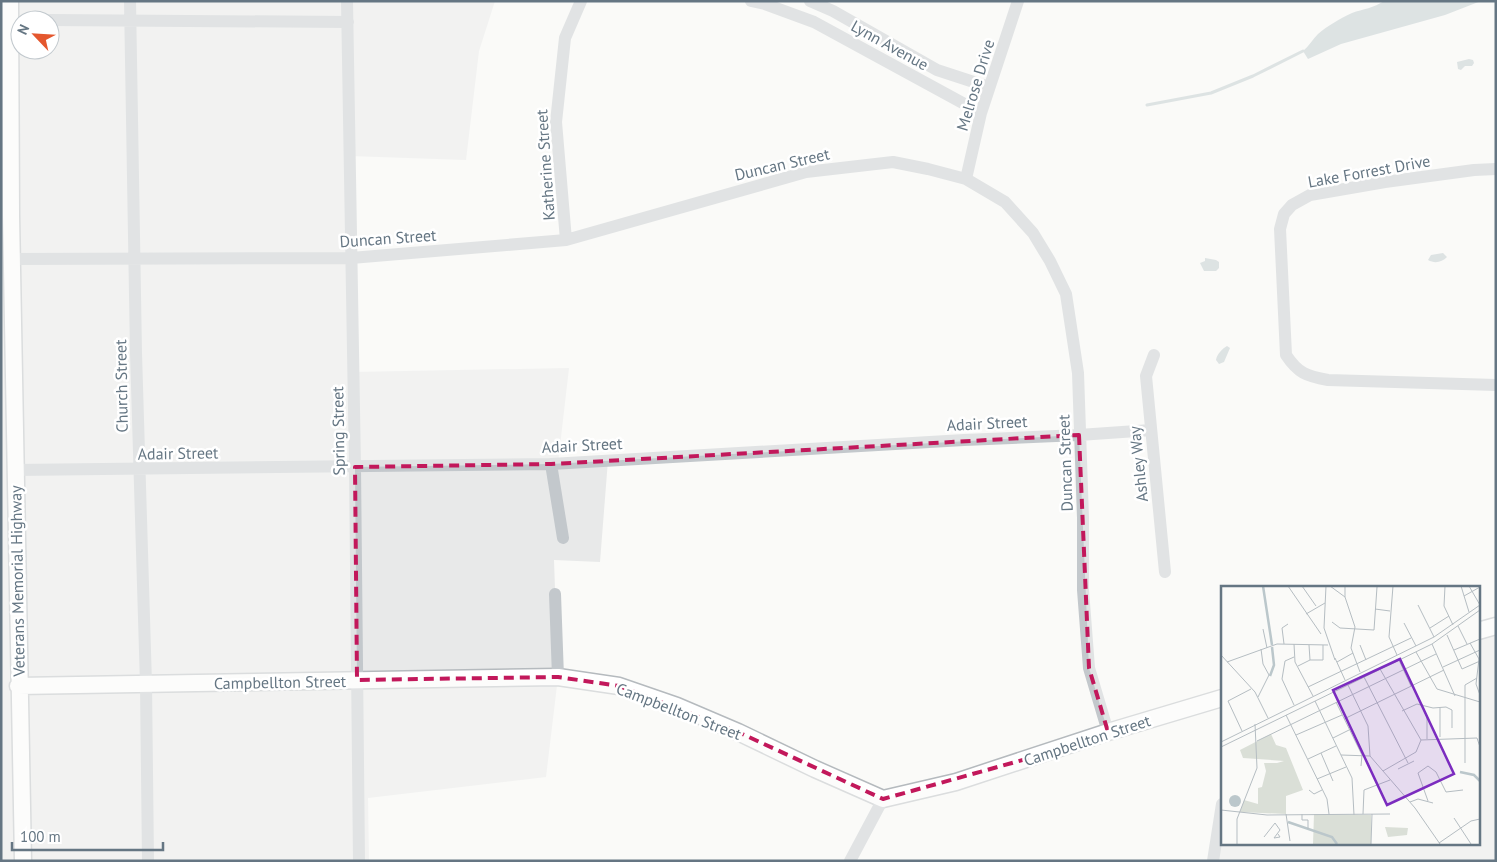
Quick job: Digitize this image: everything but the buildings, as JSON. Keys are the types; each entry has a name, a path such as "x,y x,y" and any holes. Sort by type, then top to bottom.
{"main road":[{"name":"Veterans Memorial Highway","path":"14,60 12,259 18,686 23,861"},
{"path":"1480,630 1496,626"},
{"name":"Campbellton Street","path":"18,686 558,677 619,686 677,706 738,732 815,770 883,799 956,782 1108,732 1221,698"}],"street":[{"name":"Church Street","path":"130,1 139,469 146,684 148,861"},
{"name":"Spring Street","path":"347,1 359,861"},
{"name":"Katherine Street","path":"566,240 556,122 565,38 581,1"},
{"name":"Lynn Avenue","path":"751,1 765,4 814,22 982,113"},
{"path":"810,1 833,11 937,70 989,87"},
{"name":"Melrose Drive","path":"966,179 989,87 1018,1"},
{"path":"60,20 348,22"},
{"name":"Duncan Street","path":"12,259 351,258 566,240 806,172 893,162 966,179 1005,202 1033,234 1050,261 1066,294 1078,373 1082,590 1089,668 1108,732"},
{"name":"Lake Forrest Drive","path":"1496,169 1474,170 1385,182 1310,195 1292,204 1284,214 1280,229 1286,355 1294,367 1308,377 1328,380 1496,385"},
{"name":"Ashley Way","path":"1154,355 1146,376 1165,572"},
{"name":"Adair Street","path":"15,470 551,464 1151,430"},
{"path":"551,464 563,538"},
{"path":"555,594 558,677"},
{"path":"850,861 883,799"},
{"path":"1213,861 1221,810"}],"highlighted area":[{"path":"1079,435 1089,668 1108,732 1044,754 883,799 738,732 619,686 558,677 357,680 355,467 551,464"}],"shaded area":[{"path":"1,1 495,1 479,51 466,160 350,156 353,372 569,368 558,463 608,460 600,562 554,560 558,677 546,777 368,798 369,861 1,861"},
{"path":"1384,1 1481,1 1445,15 1341,44 1308,59 1303,51 1322,31 1348,15"},
{"path":"1473,60 1472,66 1465,66 1461,70 1458,69 1457,62"},
{"path":"1443,253 1447,257 1441,261 1433,262 1428,260 1431,255"},
{"path":"1205,258 1219,262 1219,268 1216,271 1204,271 1200,263 1205,261"},
{"path":"1227,346 1230,348 1224,362 1219,364 1216,360 1217,356"},
{"path":"1496,626 1496,861 1213,861 1222,844 1480,844 1480,630"}],"waterway":[{"path":"1147,105 1211,93 1253,76 1303,51"}]}
